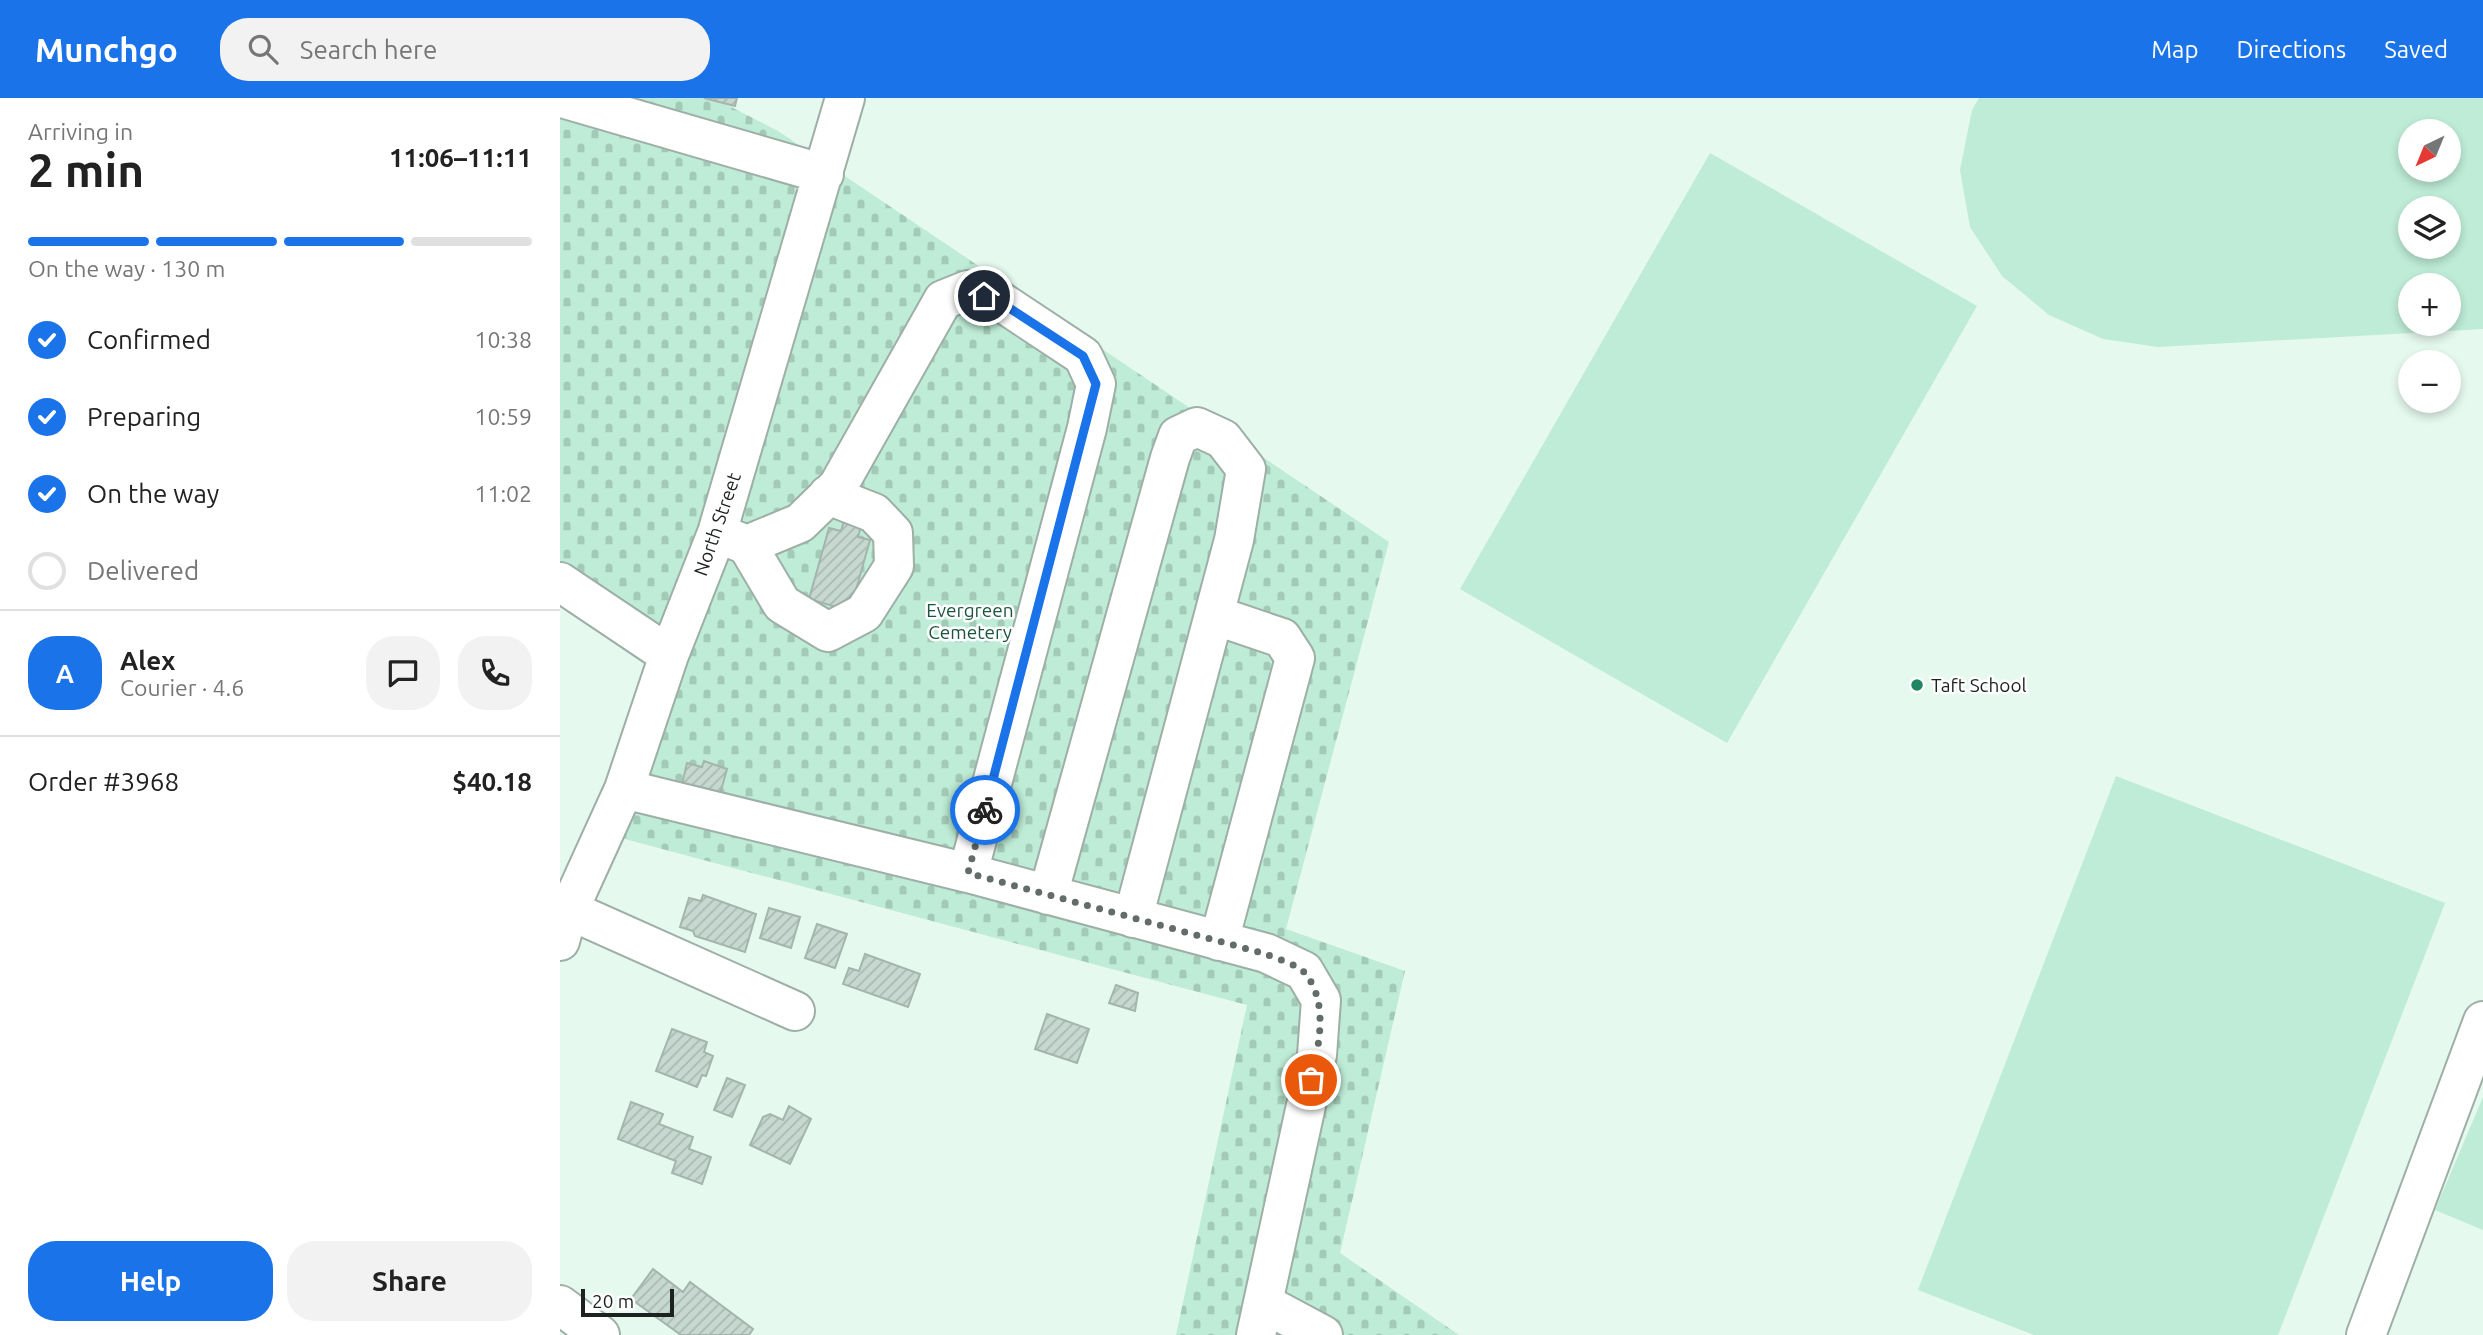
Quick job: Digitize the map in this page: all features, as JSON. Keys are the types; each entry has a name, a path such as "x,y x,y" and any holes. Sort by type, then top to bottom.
{"street":[{"path":"562,98 824,174"},
{"name":"North Street","path":"563,919 624,789 669,655 732,539 845,98"},
{"path":"828,495 874,513 892,533 894,566 864,613 828,632 782,604 732,539 800,523 828,495 838,486 943,300 968,290 1000,302 1083,356 1096,384 1087,428 968,873"},
{"path":"1048,895 1170,458 1178,436 1197,427 1223,439 1246,469 1234,540 1133,918"},
{"path":"560,582 669,655"},
{"path":"1214,615 1282,638 1295,658 1288,694 1219,941"},
{"path":"624,789 968,873 1266,954 1304,971 1321,1000 1317,1055 1260,1319 1324,1335"},
{"path":"563,919 795,1011"},
{"path":"2366,1335 2483,1021"},
{"path":"560,1305 600,1335"}],"green space":[{"name":"Evergreen Cemetery","path":"560,98 714,98 778,131 1389,542 1286,929 1405,971 1340,1253 1459,1335 1176,1335 1247,1005 621,838 677,687 560,606"},
{"path":"1979,98 2483,98 2483,329 2461,330 2461,273 2398,273 2398,334 2158,347 2103,339 2049,315 2002,276 1970,227 1960,170 1972,110"},
{"path":"1710,153 1977,306 1727,743 1460,589"},
{"path":"2116,776 2445,903 2278,1335 2034,1335 1918,1290"},
{"path":"2483,1097 2483,1230 2435,1210"}],"building":[{"path":"704,98 737,98 735,106"},
{"path":"844,521 861,526 858,537 870,540 850,611 809,599 829,528 841,531"},
{"path":"704,761 727,769 720,794 682,784 687,763 702,767"},
{"path":"703,895 756,914 745,952 695,936 693,931 680,927 689,898 701,901"},
{"path":"769,908 800,917 791,948 760,938"},
{"path":"817,924 847,934 835,968 805,958"},
{"path":"865,954 920,974 908,1007 843,984 849,968 859,971"},
{"path":"1116,985 1138,993 1135,1011 1109,1003"},
{"path":"1047,1014 1089,1029 1077,1063 1035,1049"},
{"path":"672,1029 707,1042 704,1052 713,1056 706,1076 702,1075 697,1087 656,1071"},
{"path":"727,1078 745,1085 732,1117 714,1110"},
{"path":"631,1102 663,1114 659,1124 693,1137 689,1149 711,1157 702,1184 672,1173 676,1161 618,1139"},
{"path":"789,1106 811,1119 790,1164 750,1145 763,1117 770,1114 783,1120"},
{"path":"653,1269 683,1292 690,1282 753,1329 749,1335 681,1335 631,1299"}],"way so far":[{"path":"985,810 968,873 1266,954 1304,971 1321,1000 1317,1055 1311,1080"}],"place":[{"name":"Taft School","path":"1917,685"}],"route":[{"path":"984,296 1000,302 1083,356 1096,384 1087,428 985,810"}]}
